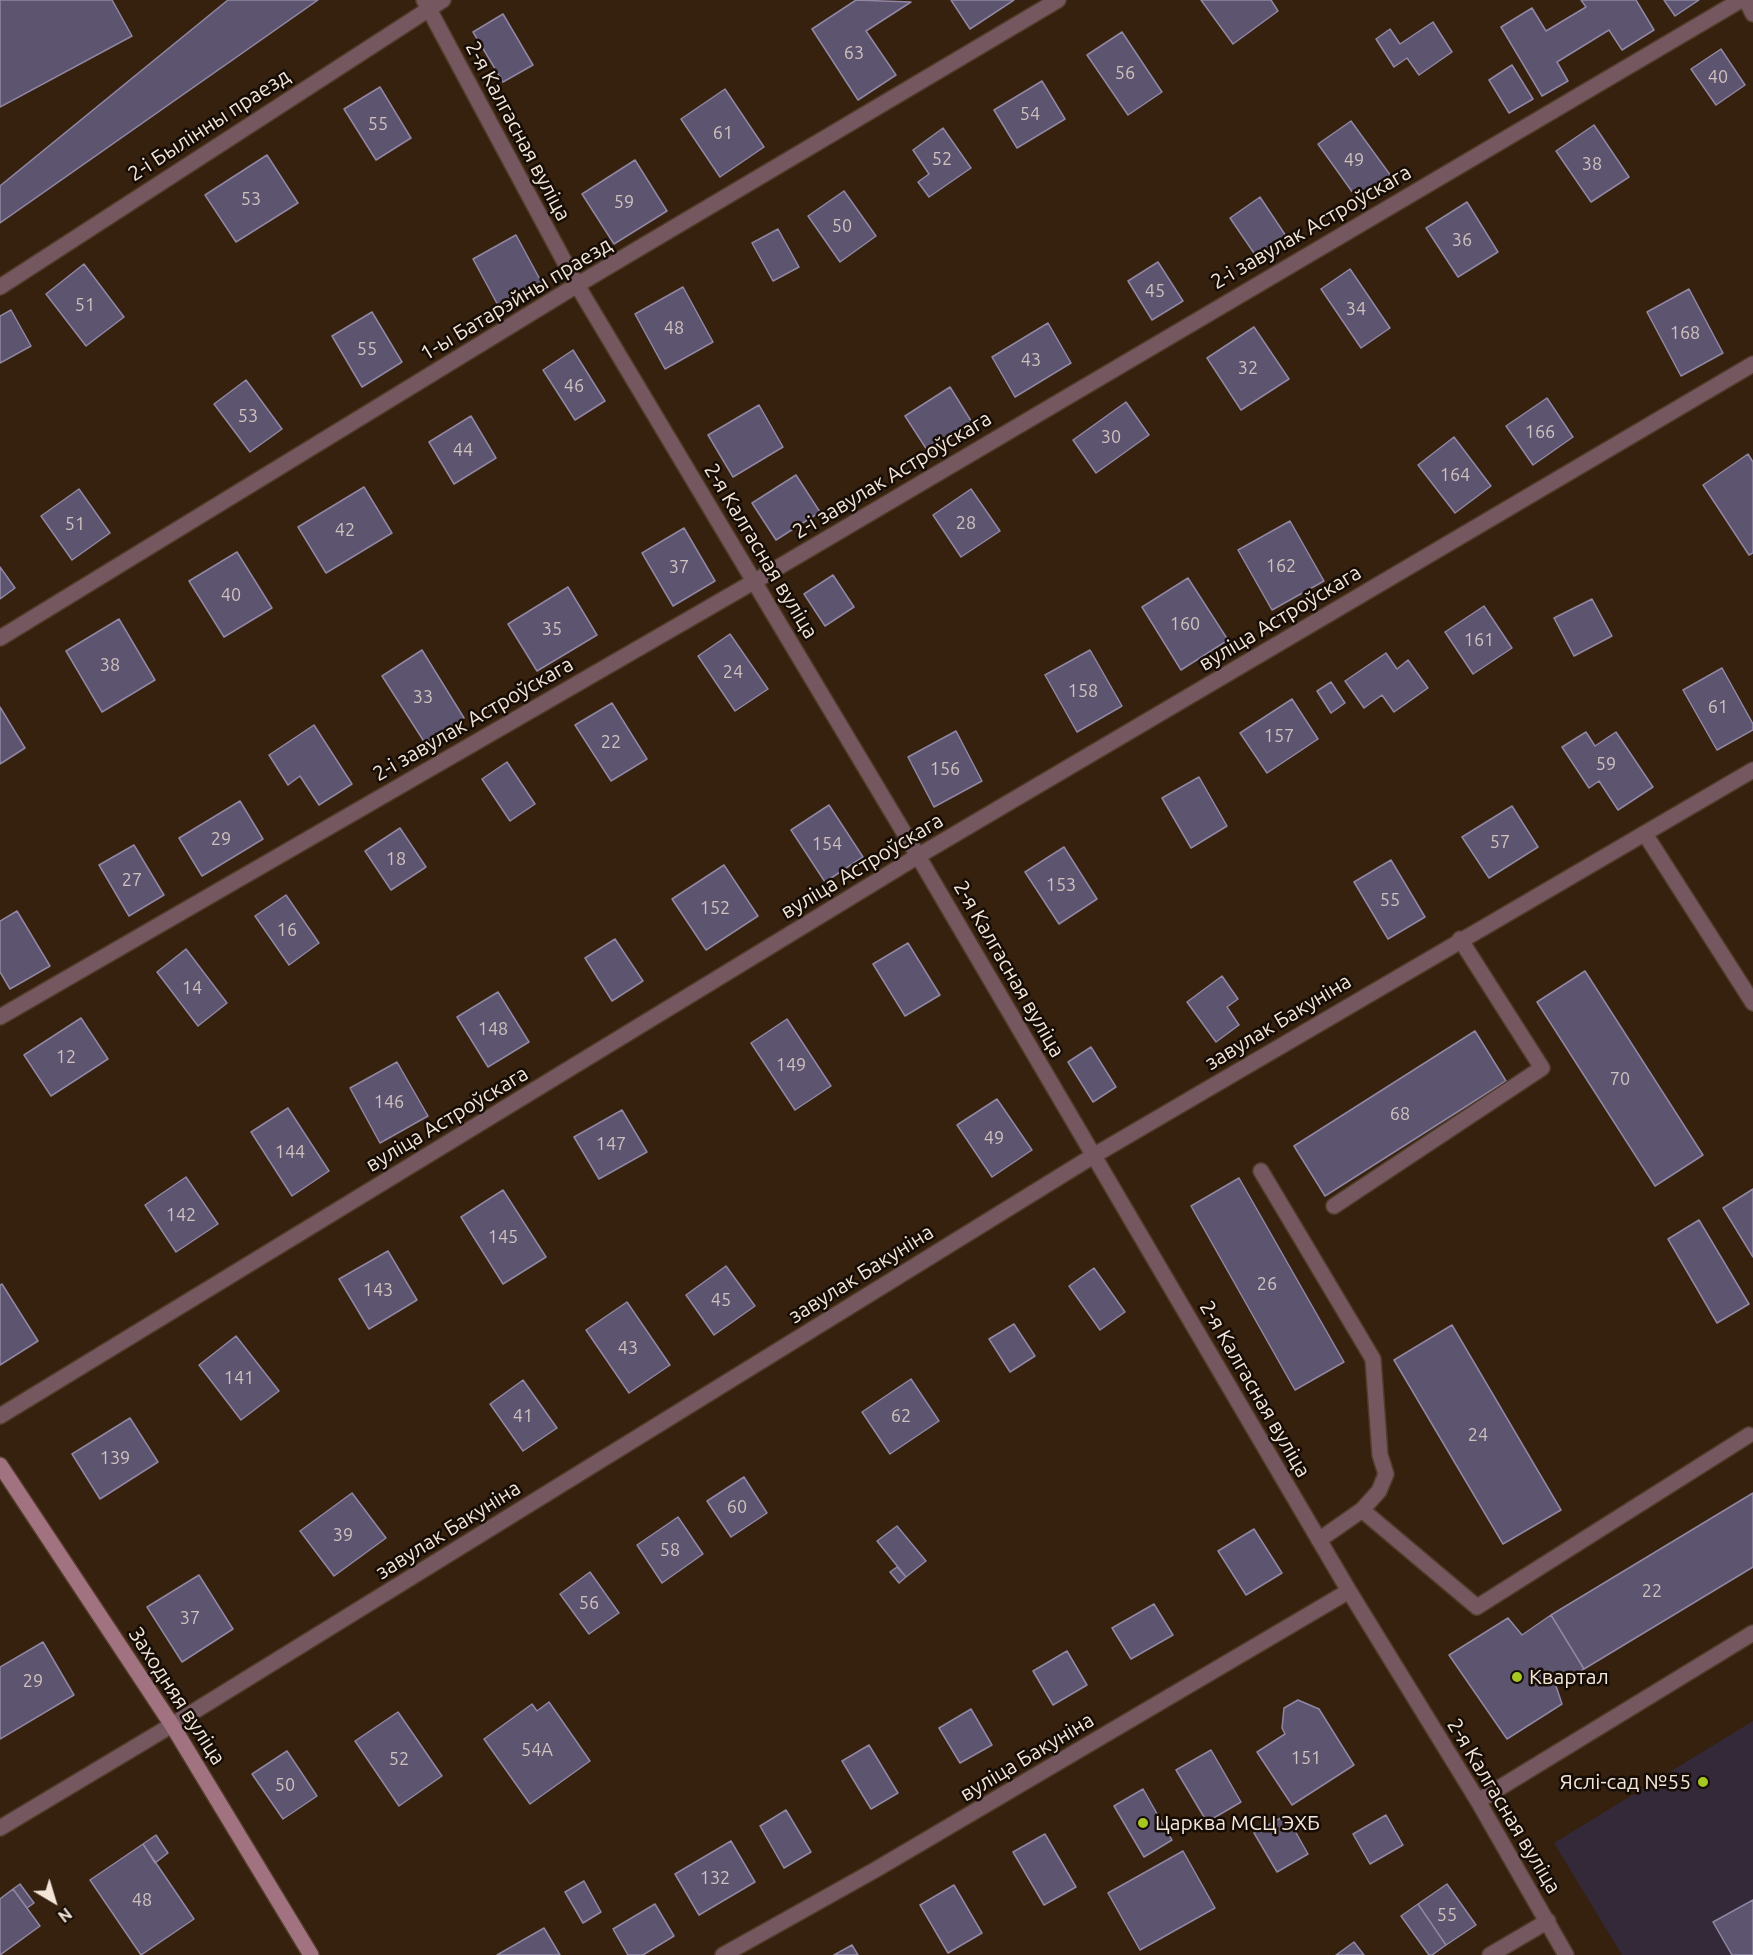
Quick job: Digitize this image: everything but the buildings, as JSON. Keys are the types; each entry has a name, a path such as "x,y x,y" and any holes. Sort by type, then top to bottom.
{"street":[{"name":"2-і Былінны праезд","path":"0,287 426,4 442,0"},
{"name":"1-ы Батарэйны праезд","path":"0,638 577,285 1058,0"},
{"name":"2-і завулак Астроўскага","path":"0,1017 754,580 1741,0"},
{"path":"1746,0 1753,14"},
{"name":"2-я Калгасная вуліца","path":"426,4 577,285 918,856 1349,1591 1478,1801 1566,1955"},
{"name":"вуліца Астроўскага","path":"0,1416 918,856 1753,363"},
{"name":"завулак Бакуніна","path":"0,1828 172,1725 1093,1156 1460,939 1753,770"},
{"path":"1645,834 1753,1003"},
{"path":"1334,1206 1542,1068 1460,939"},
{"path":"1261,1171 1373,1359 1380,1455 1386,1474 1379,1491 1362,1510 1319,1540"},
{"path":"1362,1510 1477,1606 1749,1435"},
{"name":"Заходняя вуліца","path":"0,1465 172,1725 311,1955"},
{"name":"вуліца Бакуніна","path":"723,1955 875,1870 1349,1591"},
{"path":"1478,1801 1753,1634"},
{"path":"1490,1955 1548,1921"}],"shaded area":[{"name":"Яслі-сад №55","path":"1753,1721 1753,1955 1622,1955 1554,1843"}],"place":[{"name":"Квартал","path":"1517,1677"},
{"name":"Яслі-сад №55","path":"1703,1782"},
{"name":"Царква МСЦ ЭХБ","path":"1143,1823"}]}
